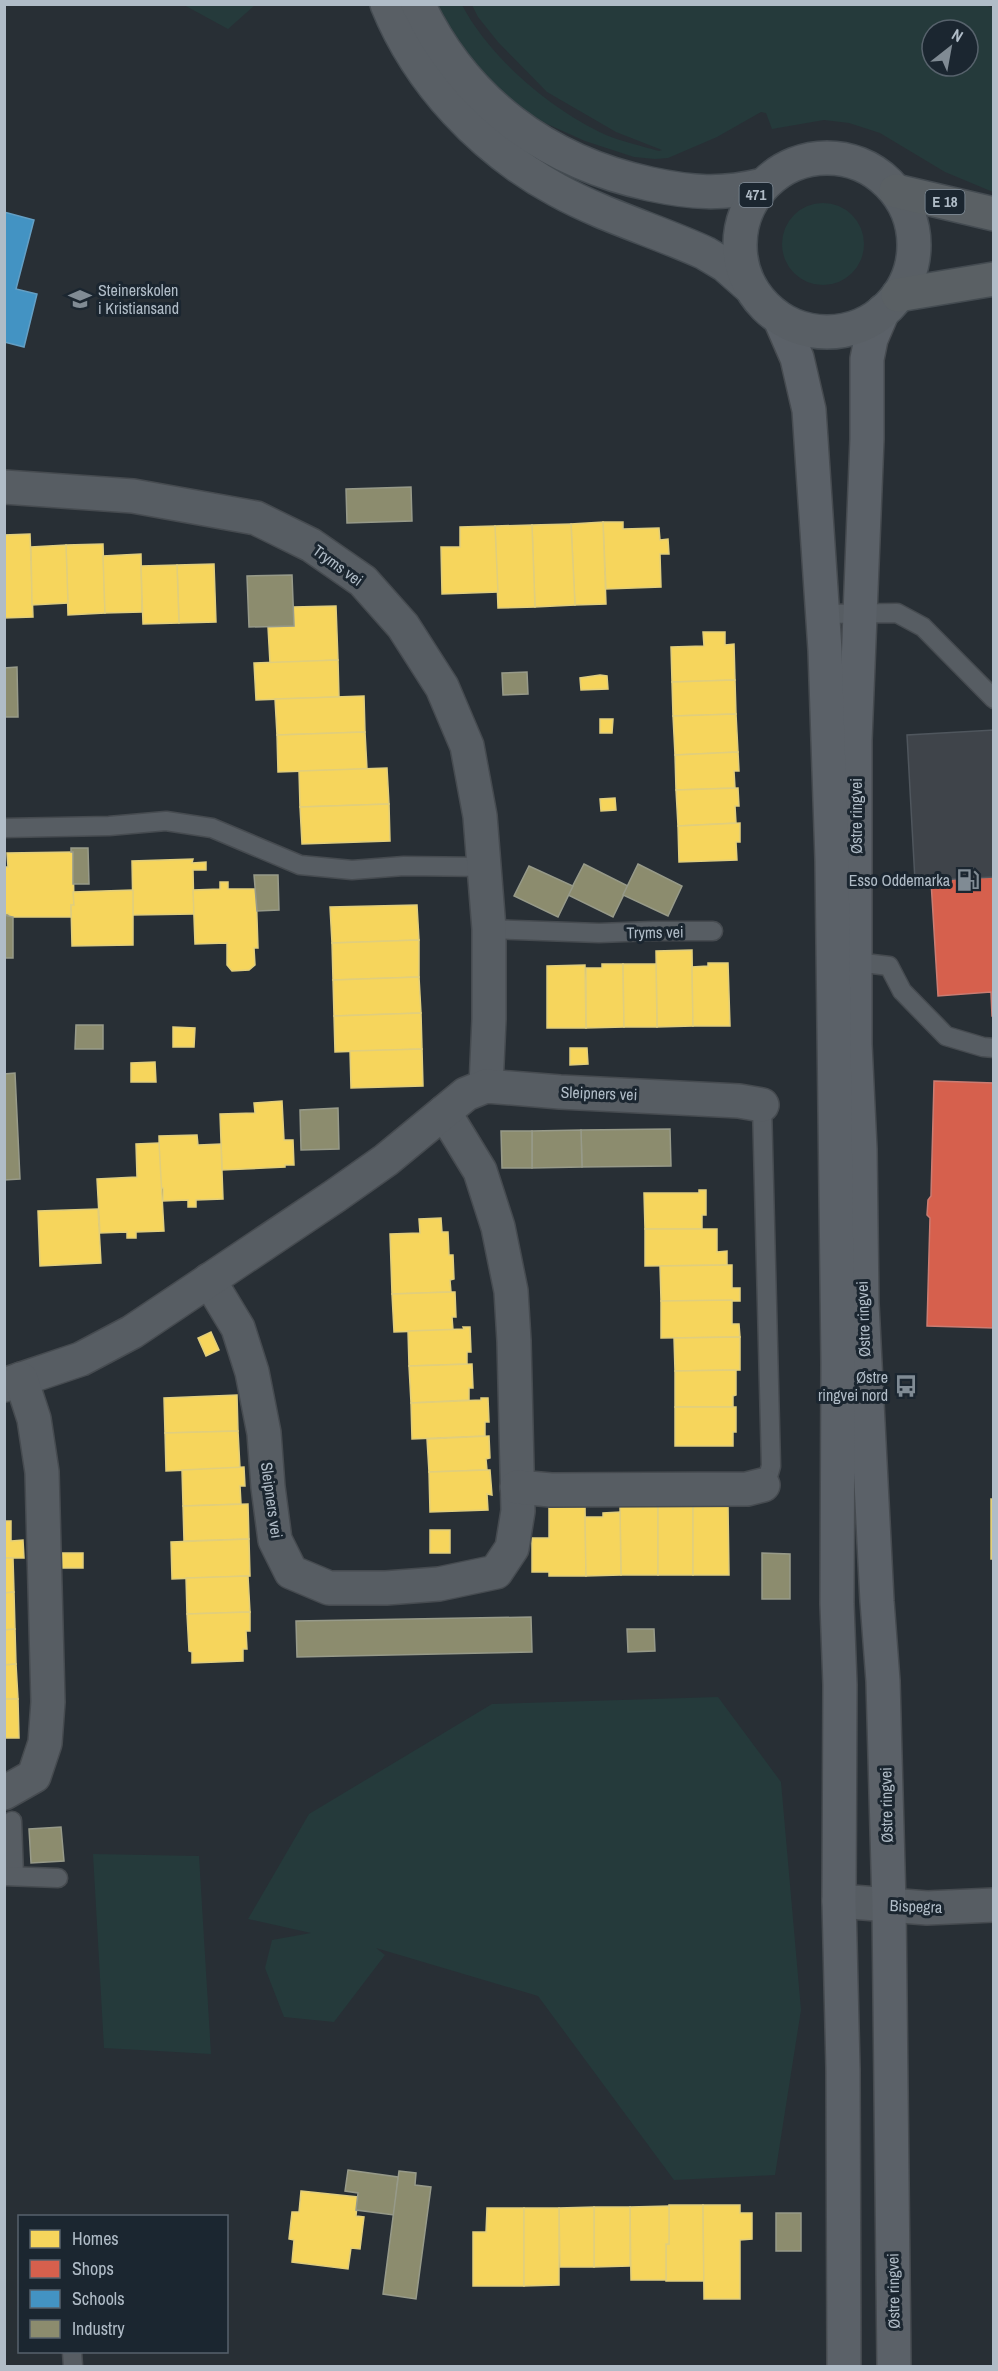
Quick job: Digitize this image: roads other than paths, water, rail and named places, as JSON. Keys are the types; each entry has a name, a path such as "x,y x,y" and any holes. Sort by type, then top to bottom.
{"highway":[{"name":"E 18","path":"896,191 993,214"},
{"path":"891,303 993,279"}],"main road":[{"name":"471","path":"387,4 420,66 438,91 481,137 505,157 558,191 705,253 725,265 750,287 764,305 780,319 806,329 833,332 860,325 891,303 911,266 913,235 907,212 896,191 867,168 849,160 812,159 794,164 777,173 763,185 750,203 742,223 739,245 742,267 750,287"},
{"name":"471","path":"418,4 442,50 454,66 501,115 524,132 574,160 628,179 687,192 734,192 763,185"},
{"name":"Østre ringvei","path":"844,2367 843,2069 839,1901 840,1685 837,1604 838,1363 845,961 867,439 867,358 871,339 891,303"},
{"name":"Østre ringvei","path":"780,319 797,358 809,410 845,961 855,1044 860,1149 862,1304 883,1681 889,1905 894,2367"}],"street":[{"name":"Tryms vei","path":"4,487 134,496 256,518 310,545 363,581 403,626 442,687 467,746 480,816 489,929 486,1086"},
{"name":"Sleipners vei","path":"486,1086 739,1101 762,1105"},
{"path":"8,1807 34,1776 45,1743 48,1702 42,1472 34,1419 13,1382 81,1359 132,1332 369,1172 466,1094 486,1086"},
{"name":"Sleipners vei","path":"209,1280 238,1328 252,1372 264,1433 275,1540 291,1572 329,1588 386,1588 439,1584 496,1572 512,1548 518,1511 511,1291 498,1227 480,1171 444,1112"},
{"path":"517,1487 551,1490 747,1489 763,1485"},
{"name":"Bispegra","path":"839,1901 927,1908 993,1905"}],"lane":[{"path":"823,614 897,613 923,627 993,699"},
{"path":"4,828 109,826 166,821 212,828 300,865 352,870 404,866 485,867"},
{"name":"Tryms vei","path":"489,929 599,933 653,930 712,931"},
{"path":"845,961 889,966 902,991 946,1036 993,1048"},
{"path":"762,1105 771,1445 771,1466 763,1485"},
{"path":"8,1807 9,1876 58,1878"}],"place":[{"name":"Steinerskolen i Kristiansand","path":"80,299"},
{"name":"Esso Oddemarka","path":"968,880"},
{"name":"Østre ringvei nord","path":"906,1386"}]}
